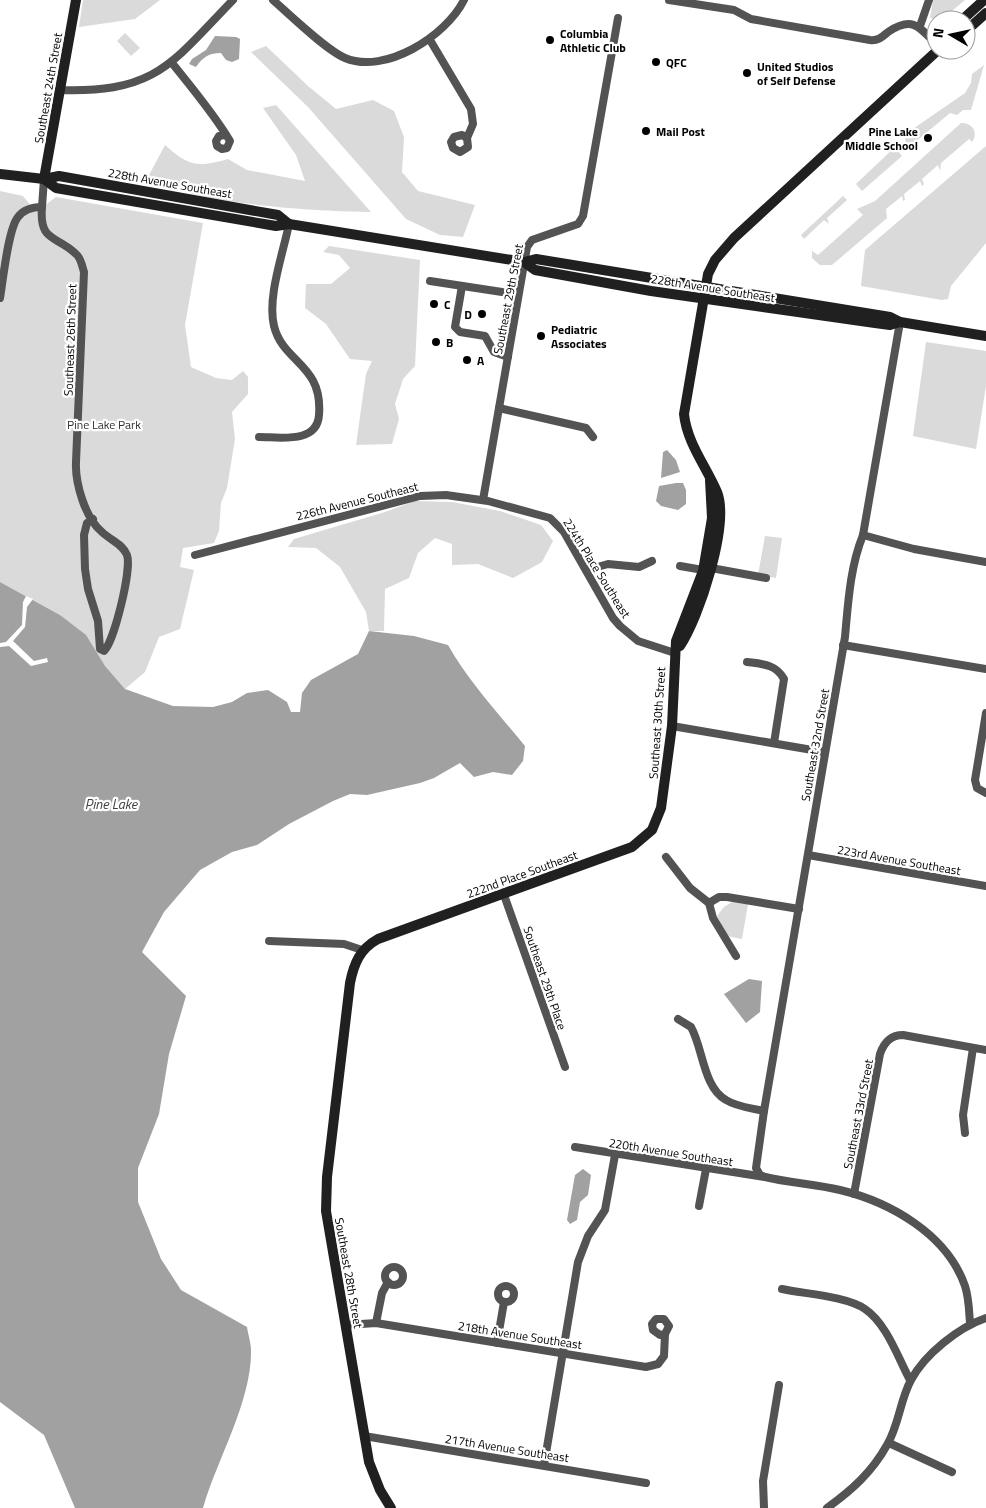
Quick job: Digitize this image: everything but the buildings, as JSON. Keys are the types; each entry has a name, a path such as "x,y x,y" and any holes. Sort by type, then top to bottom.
{"main road":[{"name":"Southeast 24th Street","path":"44,180 76,0"},
{"path":"973,10 984,0"},
{"path":"976,22 986,13"},
{"path":"675,653 682,643 702,599 720,503 688,435 684,414 710,268 721,251 927,60"},
{"name":"228th Avenue Southeast","path":"2,173 44,180 56,188 276,226 289,224 524,262 536,259 890,317 900,322 986,336"},
{"name":"228th Avenue Southeast","path":"44,180 59,176 278,215 289,224"},
{"path":"205,214 208,203"},
{"name":"228th Avenue Southeast","path":"524,262 536,270 703,299 875,323 890,324 900,322"},
{"name":"Southeast 30th Street","path":"664,794 672,726 675,653"},
{"name":"222nd Place Southeast","path":"362,950 378,939 504,895 639,842 646,837 656,822 664,794"},
{"name":"Southeast 28th Street","path":"362,950 354,964 350,982 326,1194 326,1223 346,1325 364,1436 374,1476 391,1508"}],"street":[{"path":"60,90 116,89 145,79 172,63 233,0"},
{"path":"273,0 337,54 356,62 386,59 430,40 453,17 464,0"},
{"path":"669,0 734,10 751,20 870,40 879,39 902,24 920,26 926,33"},
{"path":"920,26 929,0"},
{"name":"Southeast 29th Street","path":"483,500 527,247 532,240 578,224 583,216 618,18"},
{"path":"430,40 471,109 473,124 467,138"},
{"path":"172,63 220,123 224,135"},
{"name":"Southeast 26th Street","path":"44,180 42,221 45,230 54,240 77,254 84,272 75,477 77,489 100,531 121,545 128,555 120,608 109,644 104,651 100,649 98,621 88,589 85,569 84,535 87,522 93,519"},
{"path":"0,298 15,222 29,208 42,207"},
{"path":"259,437 310,434 315,429 319,417 318,389 279,339 272,316 272,300 289,224"},
{"path":"430,281 502,292"},
{"path":"462,286 455,327 460,332 484,336 494,352 508,357"},
{"name":"Southeast 32nd Street","path":"758,1172 756,1162 764,1111 824,752 844,646 845,618 857,550 863,535 900,322"},
{"path":"499,408 586,428 593,437"},
{"name":"226th Avenue Southeast","path":"195,555 420,496 437,494 483,500 538,513 554,520"},
{"name":"224th Place Southeast","path":"554,520 564,532 613,618 620,626 638,641 675,653"},
{"path":"863,535 914,549 986,562"},
{"path":"587,570 608,564 639,567 652,561"},
{"path":"680,566 766,578"},
{"path":"844,646 986,669"},
{"path":"747,662 773,667 778,670 784,679 774,743"},
{"path":"986,712 975,784 979,791 986,793"},
{"path":"672,726 824,752"},
{"name":"223rd Avenue Southeast","path":"808,856 986,886"},
{"path":"666,857 690,888 709,903 713,918 736,956"},
{"name":"Southeast 29th Place","path":"504,895 565,1068"},
{"path":"709,903 719,897 727,897 799,908"},
{"path":"269,941 342,944 362,950"},
{"path":"678,1020 691,1027 708,1076 720,1096 734,1104 764,1111"},
{"name":"Southeast 33rd Street","path":"854,1194 880,1054 889,1040 897,1035 903,1035 973,1048"},
{"path":"965,1133 963,1115 973,1048 986,1050"},
{"name":"220th Avenue Southeast","path":"574,1147 614,1155 765,1177 854,1194 898,1214 925,1231 940,1244 950,1257 965,1287 970,1323"},
{"path":"544,1465 562,1353 582,1249 604,1210 614,1155"},
{"path":"699,1206 706,1169"},
{"name":"220th Avenue Southeast","path":"758,1172 765,1177"},
{"path":"376,1323 382,1293 388,1282"},
{"path":"782,1289 852,1303 864,1308 880,1324 910,1380"},
{"path":"497,1343 504,1302"},
{"path":"827,1508 857,1485 889,1443 910,1380 932,1354 970,1323 986,1318"},
{"name":"218th Avenue Southeast","path":"346,1325 376,1323 653,1367 662,1361 664,1356 665,1334"},
{"path":"764,1508 763,1481 780,1385"},
{"name":"217th Avenue Southeast","path":"364,1436 646,1483"},
{"path":"889,1443 952,1472"}],"green space":[{"path":"83,0 160,0 135,19 79,27"},
{"path":"933,0 965,0 953,10 931,10"},
{"path":"125,33 140,48 131,56 117,41"},
{"path":"266,46 308,86 336,109 373,100 394,111 404,137 402,172 418,191 475,205 463,237 440,235 406,219 308,107 251,52"},
{"path":"984,65 971,110 963,110 957,115 950,113 908,148 905,139 907,133 965,93 971,83 972,74"},
{"path":"276,105 371,212 288,208 221,200 166,185 149,175 165,145 180,157 194,163 208,164 228,159 247,170 305,181 296,155 263,108"},
{"path":"961,123 971,126 975,135 974,139 972,142 969,139 941,163 940,171 938,165 922,179 924,184 922,186 920,181 904,194 905,200 903,201 902,196 886,209 887,218 832,265 820,265 812,258 812,251 818,255 863,215 857,209 875,201"},
{"path":"986,146 986,243 951,286 948,299 942,300 861,286 865,250"},
{"path":"895,147 902,156 862,191 856,184"},
{"name":"Pine Lake Park","path":"0,191 23,196 36,212 56,197 203,223 185,325 191,367 216,378 232,380 243,371 248,377 248,394 232,412 235,439 227,488 221,503 219,531 214,543 183,548 180,567 194,570 180,629 159,637 145,672 125,689 60,615 0,582"},
{"path":"843,196 847,200 827,218 829,224 824,220 804,239 801,235"},
{"path":"329,246 420,260 415,366 403,379 395,404 399,419 392,444 356,445 366,374 372,361 350,359 326,324 305,308 306,284 331,284 350,268 339,255 323,252"},
{"path":"926,342 986,351 986,386 976,449 913,436"},
{"path":"415,501 452,502 500,511 541,525 553,541 542,562 513,578 478,564 452,565 452,544 435,538 418,553 409,578 385,589 384,631 369,631 366,612 340,567 316,548 288,547 294,539 385,512"},
{"path":"765,536 782,538 776,578 758,575"},
{"path":"732,902 748,904 742,939 727,936 717,916 724,907"}],"water":[{"path":"215,36 236,37 240,39 239,59 232,62 226,60 221,53 217,53 207,56 196,67 189,64 192,59 206,50"},
{"path":"667,450 676,460 680,472 661,478 663,452"},
{"path":"683,483 686,490 686,504 678,510 661,506 656,501 659,486"},
{"name":"Pine Lake","path":"0,582 60,615 86,635 105,666 125,689 173,706 213,707 232,702 247,693 268,690 287,702 291,712 300,712 302,693 311,680 358,654 369,631 414,636 448,645 474,685 525,746 523,761 512,775 493,772 474,777 460,763 434,778 420,783 367,795 350,794 289,824 257,845 232,852 200,870 164,912 142,952 186,996 169,1054 159,1114 138,1168 138,1202 161,1259 181,1290 247,1327 251,1347 250,1369 246,1389 233,1430 203,1508 75,1508 44,1435 0,1402"},
{"path":"749,979 762,981 760,1012 746,1023 724,994"},
{"path":"583,1169 591,1175 588,1195 580,1202 577,1220 570,1224 567,1220 575,1175"}],"pier":[{"path":"26,596 33,599 27,607 25,627 13,641 34,661 47,658 48,662 31,666 9,646 0,647 0,643 6,642 22,625 23,602"}],"place":[{"name":"Columbia Athletic Club","path":"550,40"},
{"name":"QFC","path":"656,62"},
{"name":"United Studios of Self Defense","path":"747,73"},
{"name":"Mail Post","path":"646,131"},
{"name":"Pine Lake Middle School","path":"928,138"},
{"name":"C","path":"434,304"},
{"name":"D","path":"482,314"},
{"name":"Pediatric Associates","path":"541,336"},
{"name":"B","path":"436,342"},
{"name":"A","path":"467,360"}]}
